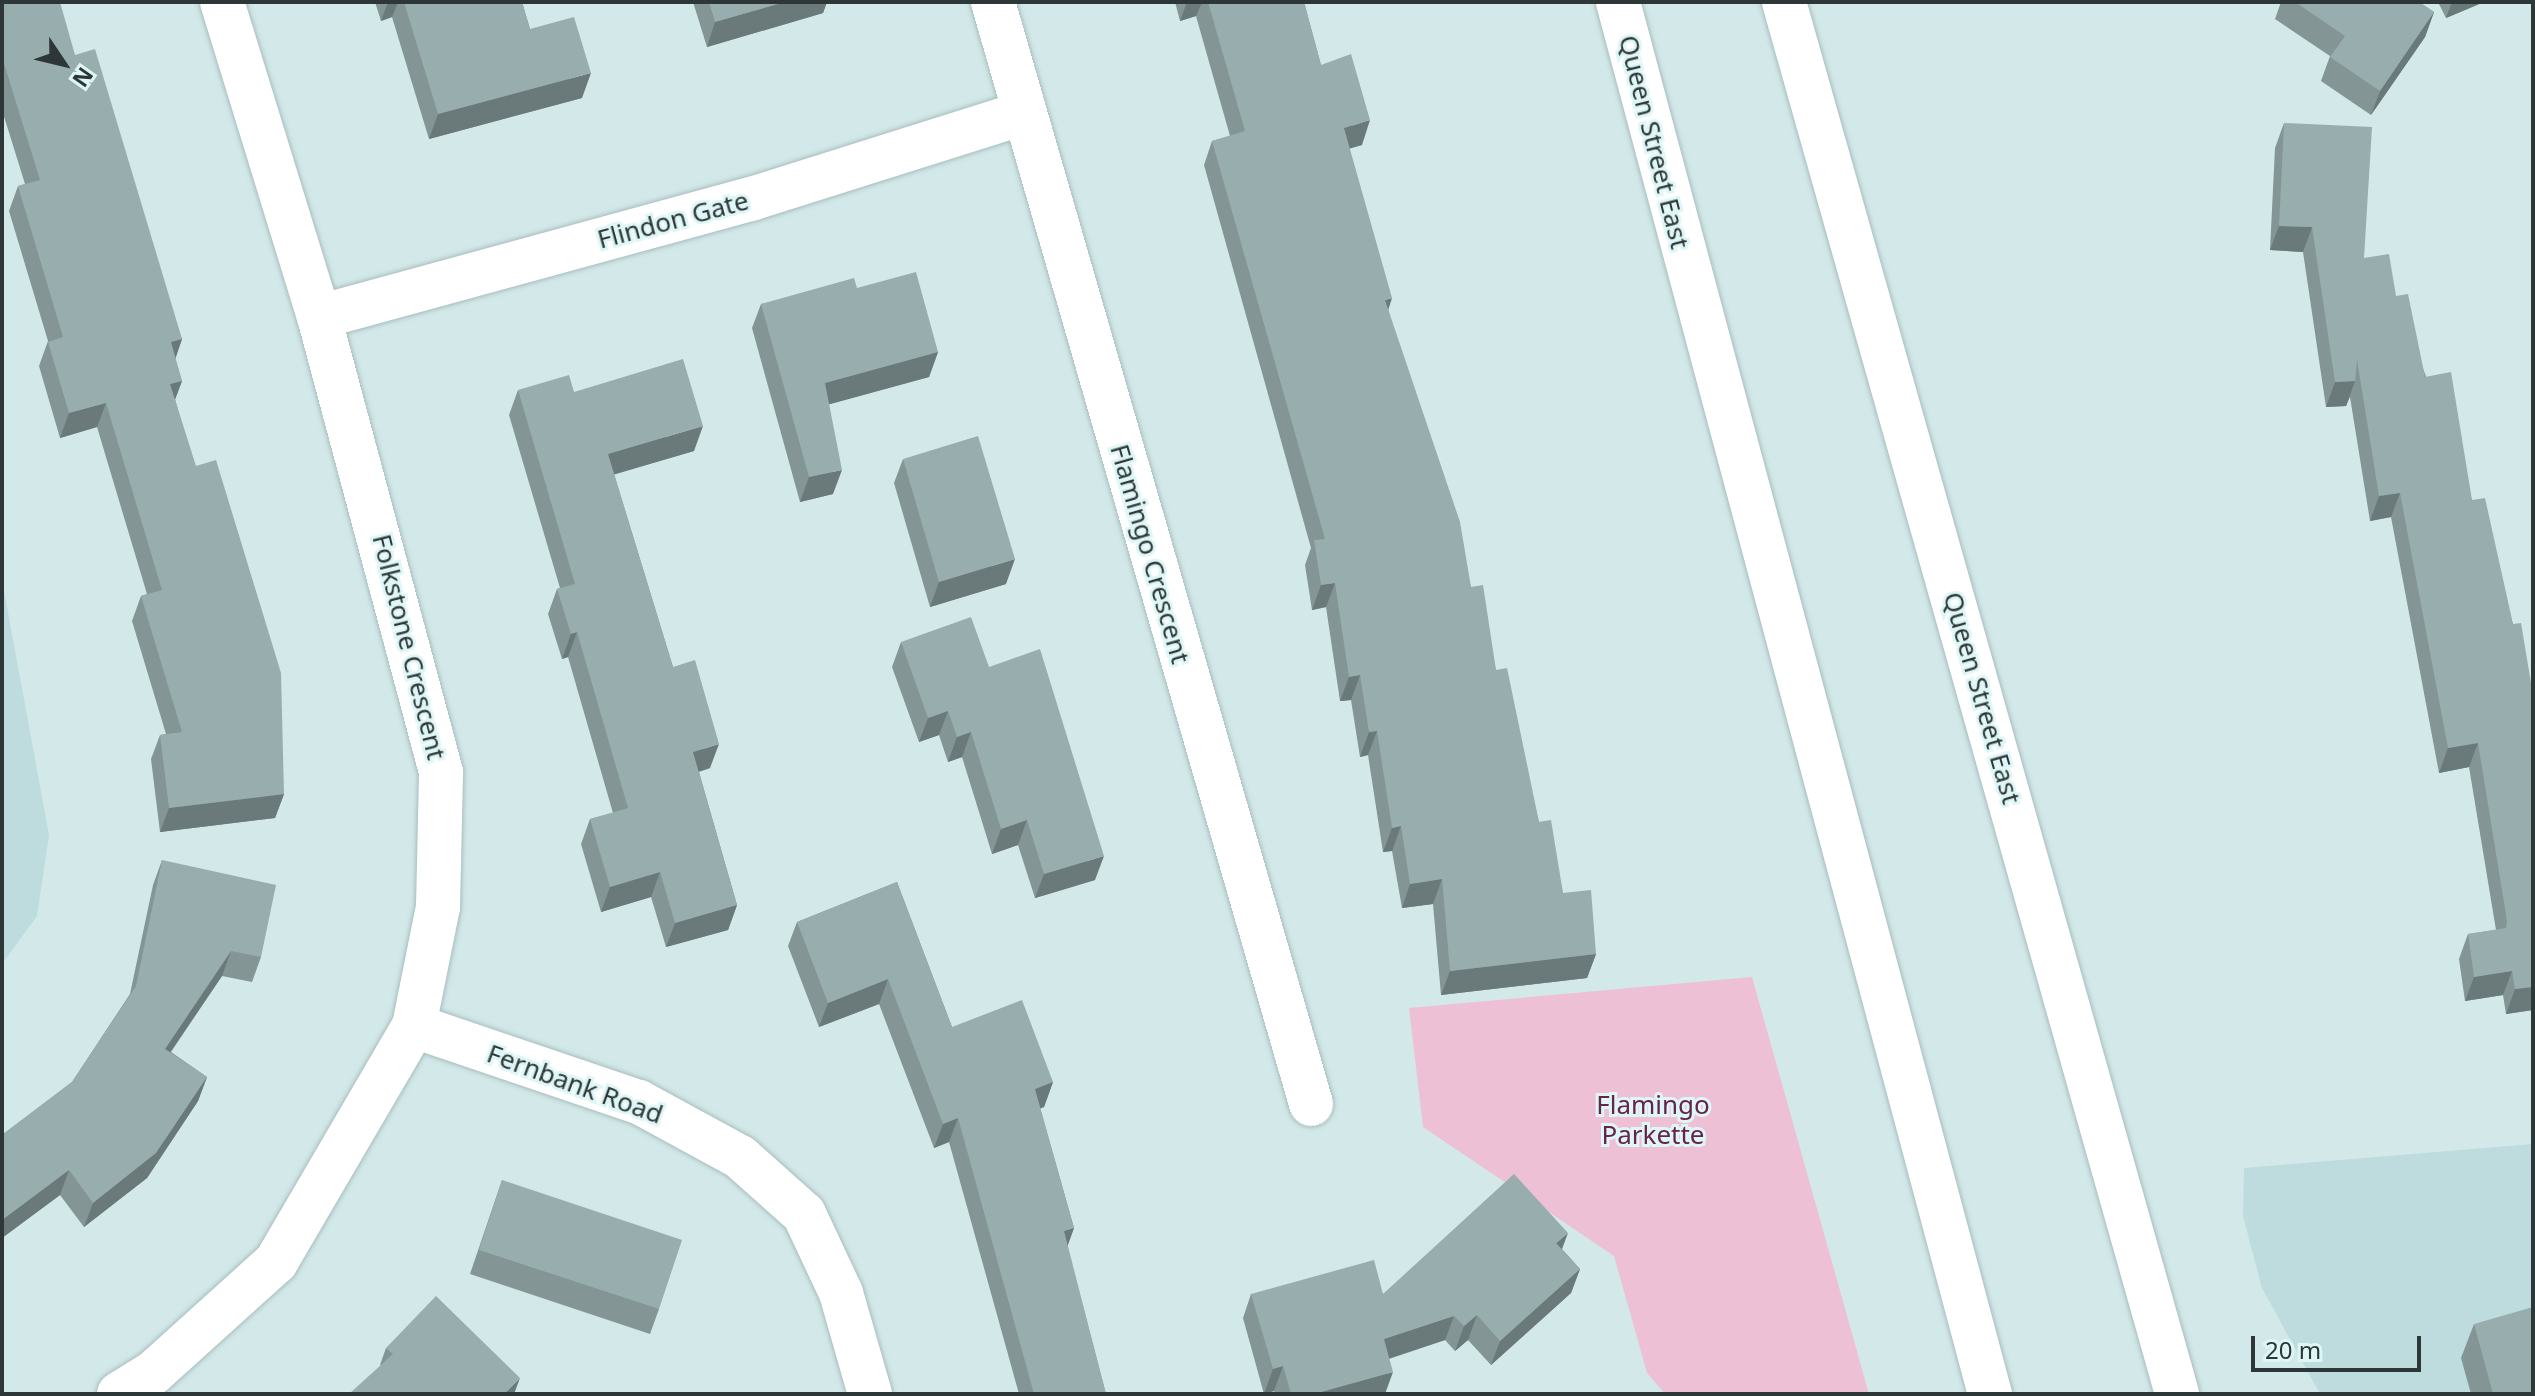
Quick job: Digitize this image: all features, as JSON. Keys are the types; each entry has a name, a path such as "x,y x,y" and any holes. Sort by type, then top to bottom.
{"street":[{"name":"Folkstone Crescent","path":"119,1394 153,1373 276,1262 414,1026 438,907 441,772 319,317 222,2"},
{"name":"Flamingo Crescent","path":"993,2 1311,1104"},
{"name":"Queen Street East","path":"1618,2 1990,1394"},
{"name":"Queen Street East","path":"1784,2 2177,1394"},
{"name":"Flindon Gate","path":"319,317 751,199 1024,113"},
{"name":"Fernbank Road","path":"414,1026 639,1102 740,1157 804,1214 841,1293 870,1394"}],"shaded area":[{"path":"2,580 49,835 37,916 2,964"},
{"path":"2533,1144 2533,1394 2320,1394 2262,1288 2243,1216 2244,1168"}],"green space":[{"name":"Flamingo Parkette","path":"1752,977 1869,1394 1665,1394 1647,1373 1614,1256 1423,1127 1409,1008"}],"building":[{"path":"2,2 60,2 75,55 95,49 182,339 171,342 182,381 170,384 196,466 216,460 281,673 284,794 169,808 160,735 182,732 141,596 162,590 106,403 69,413 48,342 63,337 18,186 40,180 2,57"},
{"path":"404,2 522,2 530,29 574,17 591,73 438,114"},
{"path":"709,2 785,2 715,22"},
{"path":"1208,2 1304,2 1321,65 1351,54 1370,120 1344,128 1392,298 1385,300 1460,522 1471,587 1483,585 1496,670 1507,668 1539,822 1551,820 1563,893 1591,890 1596,954 1450,971 1442,879 1410,884 1401,826 1392,828 1377,731 1369,732 1360,675 1349,677 1335,583 1321,585 1314,540 1325,539 1212,141 1245,131"},
{"path":"2295,2 2419,2 2434,12 2380,91 2330,57 2345,36"},
{"path":"2284,123 2372,127 2364,258 2389,254 2396,296 2408,294 2425,377 2451,372 2472,500 2485,498 2513,624 2521,623 2533,695 2533,987 2515,989 2512,971 2474,977 2468,934 2506,928 2507,921 2478,743 2448,748 2400,493 2379,496 2357,360 2355,381 2335,382 2312,227 2279,226"},
{"path":"916,272 938,352 825,383 842,470 809,477 761,304 854,278 857,288"},
{"path":"683,359 703,426 608,454 673,667 695,660 719,744 693,752 737,905 675,923 660,872 610,887 590,819 628,808 577,632 571,634 557,589 575,584 518,390 569,375 574,392"},
{"path":"978,436 1015,559 939,582 903,459"},
{"path":"971,617 989,667 1040,649 1104,856 1044,874 1027,820 1001,829 971,732 957,737 948,711 928,718 901,642"},
{"path":"162,860 276,885 261,957 231,951 165,1049 207,1077 156,1153 93,1203 69,1170 2,1220 2,1135 72,1082 136,986"},
{"path":"897,882 952,1027 1022,1000 1053,1082 1035,1089 1074,1228 1064,1231 1106,1394 1034,1394 958,1118 943,1124 888,979 828,1003 797,922"},
{"path":"1514,1174 1568,1233 1556,1243 1580,1269 1500,1341 1477,1315 1464,1326 1454,1316 1384,1339 1393,1372 1314,1394 1291,1394 1283,1366 1273,1369 1251,1294 1374,1260 1383,1294"},
{"path":"502,1180 682,1240 659,1309 479,1250"},
{"path":"436,1296 520,1378 504,1394 349,1394 393,1354 386,1348"},
{"path":"2533,1307 2533,1394 2493,1394 2474,1324"}]}
